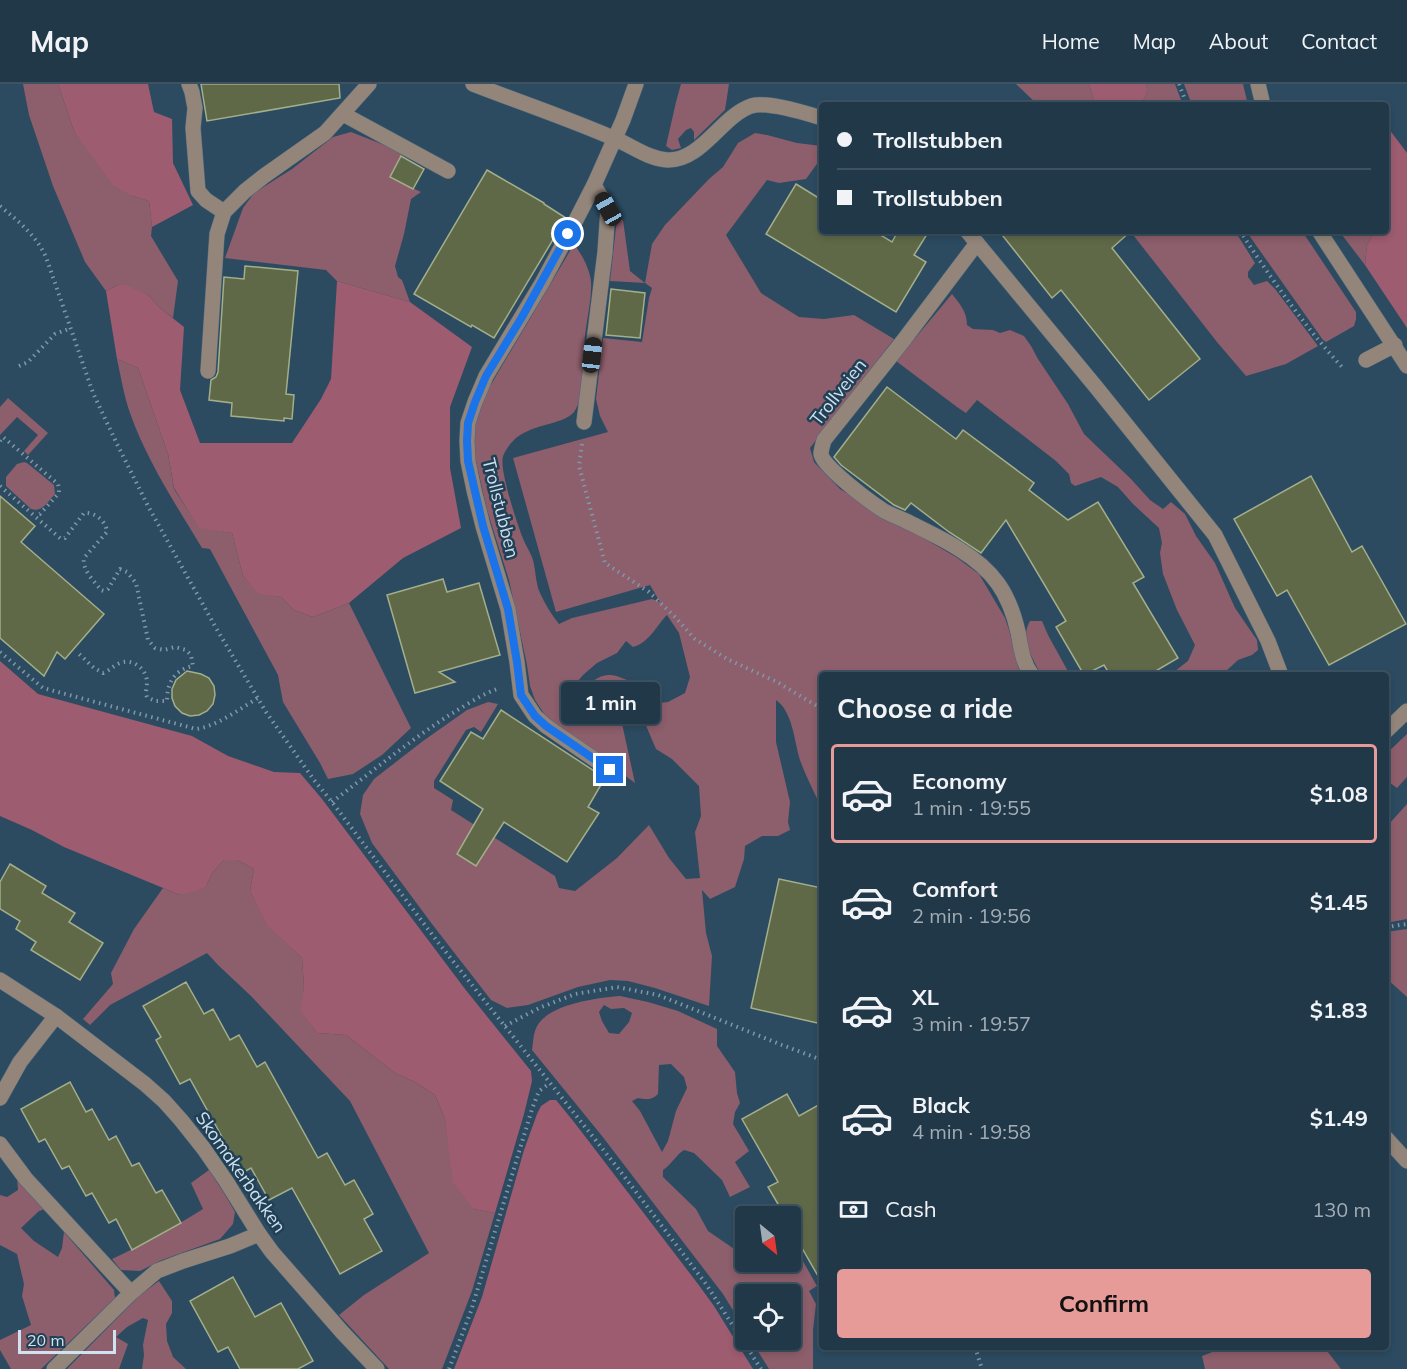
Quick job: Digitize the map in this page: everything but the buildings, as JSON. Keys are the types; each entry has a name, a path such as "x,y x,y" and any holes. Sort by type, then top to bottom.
{"street":[{"path":"189,84 195,108 193,128 198,191 206,200 224,212"},
{"path":"208,371 217,234 224,212 255,183 324,133 369,84"},
{"path":"472,84 614,138 646,154 669,160 686,156 706,142 733,116 751,106 766,105 819,117"},
{"name":"Trollstubben","path":"610,770 546,726 535,716 521,695 508,609 483,526 468,461 467,441 468,423 486,376 542,283 594,185 636,84"},
{"path":"1258,84 1262,102"},
{"path":"343,114 448,171"},
{"path":"584,422 605,252 608,209 594,185"},
{"path":"970,234 1215,535 1268,640 1280,672"},
{"path":"1321,234 1407,366"},
{"name":"Trollveien","path":"977,243 824,440 821,453 825,464 881,509 959,549 990,572 1009,602 1024,662 1030,672"},
{"path":"1366,360 1395,345"},
{"path":"1389,728 1407,711"},
{"name":"Skomakerbakken","path":"0,980 56,1016 164,1101 204,1149 259,1234 342,1332 377,1369"},
{"path":"0,1098 20,1062 56,1016"},
{"path":"1389,1141 1407,1161"},
{"path":"0,1143 26,1179 131,1293"},
{"path":"54,1369 131,1293 157,1271 259,1234"}],"path":[{"path":"1179,84 1186,102"},
{"path":"0,206 24,225 39,243 46,257 93,393 117,444 181,567 289,746 437,942 624,1176 706,1284 761,1369"},
{"path":"1242,234 1257,258 1322,344 1344,368"},
{"path":"19,366 28,362 56,334 71,328"},
{"path":"584,422 579,466 605,563 649,592 695,639 726,659 777,682 819,707"},
{"path":"0,441 3,437 58,484 59,493 40,514 34,515"},
{"path":"0,486 62,539 84,513 92,513 98,517 106,526 107,532 84,558 83,562 87,570 104,591 108,589 120,569 127,572 136,583 148,640 155,648 164,650 175,647 186,650 191,655 193,666 177,672 173,677 167,689 167,701 155,701 145,694 146,675 144,670 135,663 119,663 108,672 103,673 77,652"},
{"path":"0,652 43,688 196,729 206,728 258,698"},
{"path":"332,802 430,728 490,692 520,681"},
{"path":"1389,927 1407,924"},
{"path":"505,1026 539,1008 575,994 617,987 658,995 819,1059"},
{"path":"449,1369 471,1311 532,1109 539,1091 550,1083"},
{"path":"976,1350 982,1369"}],"shaded area":[{"path":"23,84 58,84 74,131 132,196 149,201 151,236 178,281 173,318 148,295 118,285 106,291 85,262 53,186 29,115"},
{"path":"58,84 148,84 154,112 172,119 173,163 193,205 152,227 149,201 132,196 113,185 74,131"},
{"path":"681,84 729,84 725,110 694,140 694,132 691,128 686,130 678,139 681,148 672,150 666,146"},
{"path":"1016,84 1089,84 1094,102 1035,102"},
{"path":"1089,84 1146,84 1147,87 1147,93 1142,102 1094,102"},
{"path":"1146,84 1175,84 1182,102 1141,102 1147,90"},
{"path":"1184,84 1243,84 1247,102 1191,102"},
{"path":"1389,129 1407,153 1407,328 1365,265 1367,245 1373,234 1389,234"},
{"path":"351,132 402,154 390,177 421,192 411,199 395,266 410,302 337,281 326,270 225,258 243,208 254,193 292,169 333,137"},
{"path":"755,133 819,146 819,161 806,179 779,183 767,180 726,235 761,293 799,317 824,319 854,315 894,339 810,448 814,462 840,489 956,557 979,574 1005,618 1018,667 1022,672 819,672 819,803 802,766 789,719 782,705 776,700 776,742 790,802 788,822 790,830 778,836 762,836 745,846 744,859 735,887 710,899 702,890 706,933 712,956 709,1006 655,988 628,981 610,980 578,987 528,1005 507,1008 491,1000 372,843 360,814 363,795 374,779 467,710 488,702 498,704 481,732 474,727 466,730 434,781 434,788 453,800 451,810 555,876 559,888 575,891 617,858 649,825 669,858 686,879 700,878 695,832 701,816 699,786 672,759 656,749 644,721 645,711 652,704 668,702 685,693 690,677 679,633 667,615 639,645 633,647 626,641 617,653 597,663 572,688 586,700 587,686 601,676 611,675 627,680 621,707 621,719 635,783 557,727 535,700 530,686 509,580 487,510 475,457 476,411 574,244 585,261 591,281 583,376 578,405 574,412 562,420 527,431 512,442 502,463 506,484 524,542 532,557 538,589 559,624 572,618 652,599 660,602 650,585 556,612 513,458 608,432 600,416 596,399 603,338 642,342 652,288 645,283 652,244 665,225 723,167 738,143"},
{"path":"618,220 623,220 630,271 645,283 610,281"},
{"path":"1132,234 1237,234 1255,263 1248,272 1248,277 1254,285 1267,281 1318,346 1286,364 1246,376"},
{"path":"1248,234 1304,234 1356,312 1354,326 1326,342"},
{"path":"1341,234 1373,234 1367,245 1365,265"},
{"path":"337,281 410,302 472,347 450,407 450,468 461,528 403,558 349,603 313,617 294,610 281,597 259,594 243,576 232,533 199,528 174,488 168,454 138,368 117,359 106,291 118,285 126,285 148,295 184,327 180,390 200,443 292,443 321,399 331,379"},
{"path":"952,294 964,312 967,325 973,329 993,330 1000,333 1010,330 1024,336 1068,404 1084,434 1150,500 1163,509 1171,502 1185,514 1196,536 1215,563 1235,608 1257,640 1258,650 1238,660 1225,672 1174,672 1188,661 1195,645 1177,610 1163,574 1159,528 1118,487 1101,477 1075,486 1071,483 1069,474 1056,461 977,400 966,413 896,361"},
{"path":"117,359 138,368 168,454 174,489 199,527 232,533 243,576 259,593 281,597 294,610 313,617 349,603 411,728 382,755 353,774 328,779 283,702 278,675 210,549 202,548 145,448 128,407"},
{"path":"8,398 48,433 28,455 24,451 38,435 17,417 0,435 0,407"},
{"path":"24,462 54,485 55,494 44,506 35,510 6,486 6,477 17,464"},
{"path":"1030,621 1042,621 1068,672 1040,672 1027,642 1027,628"},
{"path":"0,661 38,694 192,736 228,756 274,772 300,773 465,989 531,1071 532,1081 524,1114 495,1213 474,1209 453,1183 445,1119 435,1095 395,1073 346,1035 317,1033 300,1010 304,987 302,958 267,925 250,891 254,869 237,860 224,860 202,889 180,895 64,847 0,816"},
{"path":"1407,734 1407,777 1397,788 1389,784 1389,751"},
{"path":"1407,804 1407,919 1389,922 1389,824"},
{"path":"224,860 237,860 254,869 250,891 267,924 302,958 304,987 301,1010 317,1033 346,1035 395,1073 435,1095 445,1119 450,1150 474,1209 495,1213 472,1291 442,1369 389,1369 339,1315 364,1295 429,1253 350,1101 207,953 110,1005 90,1025 83,1019 113,984 111,973 134,929 163,888 180,895 207,884 212,873"},
{"path":"1407,929 1407,997 1389,981 1389,932"},
{"path":"620,996 678,1011 717,1029 717,1046 735,1072 740,1103 735,1112 733,1124 749,1151 735,1162 750,1187 730,1197 722,1180 694,1153 684,1150 663,1170 663,1177 696,1209 708,1231 735,1250 735,1272 801,1272 801,1258 817,1286 809,1291 816,1304 813,1369 769,1369 757,1350 801,1350 801,1284 735,1284 735,1314 723,1294 602,1136 532,1050 535,1031 548,1014 585,1001","holes":["604,1005 611,1009 624,1008 632,1013 629,1022 619,1034 609,1033 599,1012","671,1064 684,1077 687,1088 676,1111 668,1141 662,1152 640,1111 632,1101 638,1098 651,1098 658,1094 659,1065"]},
{"path":"550,1100 556,1100 574,1122 714,1306 735,1340 735,1350 741,1350 753,1369 454,1369 482,1297 524,1150 541,1106"},
{"path":"209,1170 235,1212 233,1224 220,1239 162,1260 140,1271 121,1270 112,1259 158,1236 203,1209 191,1183"},
{"path":"17,1177 45,1209 39,1211 21,1228 34,1241 58,1257 64,1232 114,1290 115,1298 41,1369 11,1369 0,1350 0,1340 31,1325 22,1296 24,1284 17,1254 0,1245 0,1195 7,1197 18,1190"},
{"path":"159,1281 172,1301 172,1313 166,1324 167,1341 173,1357 186,1369 142,1369 143,1345 148,1320 143,1318 127,1327 116,1337 128,1344 119,1369 67,1369 140,1295"},
{"path":"1217,1350 1326,1350 1341,1369 1205,1369 1202,1356"}],"route":[{"path":"568,234 542,283 486,376 468,423 468,461 483,526 508,609 521,695 535,716 546,726 610,770"}]}
